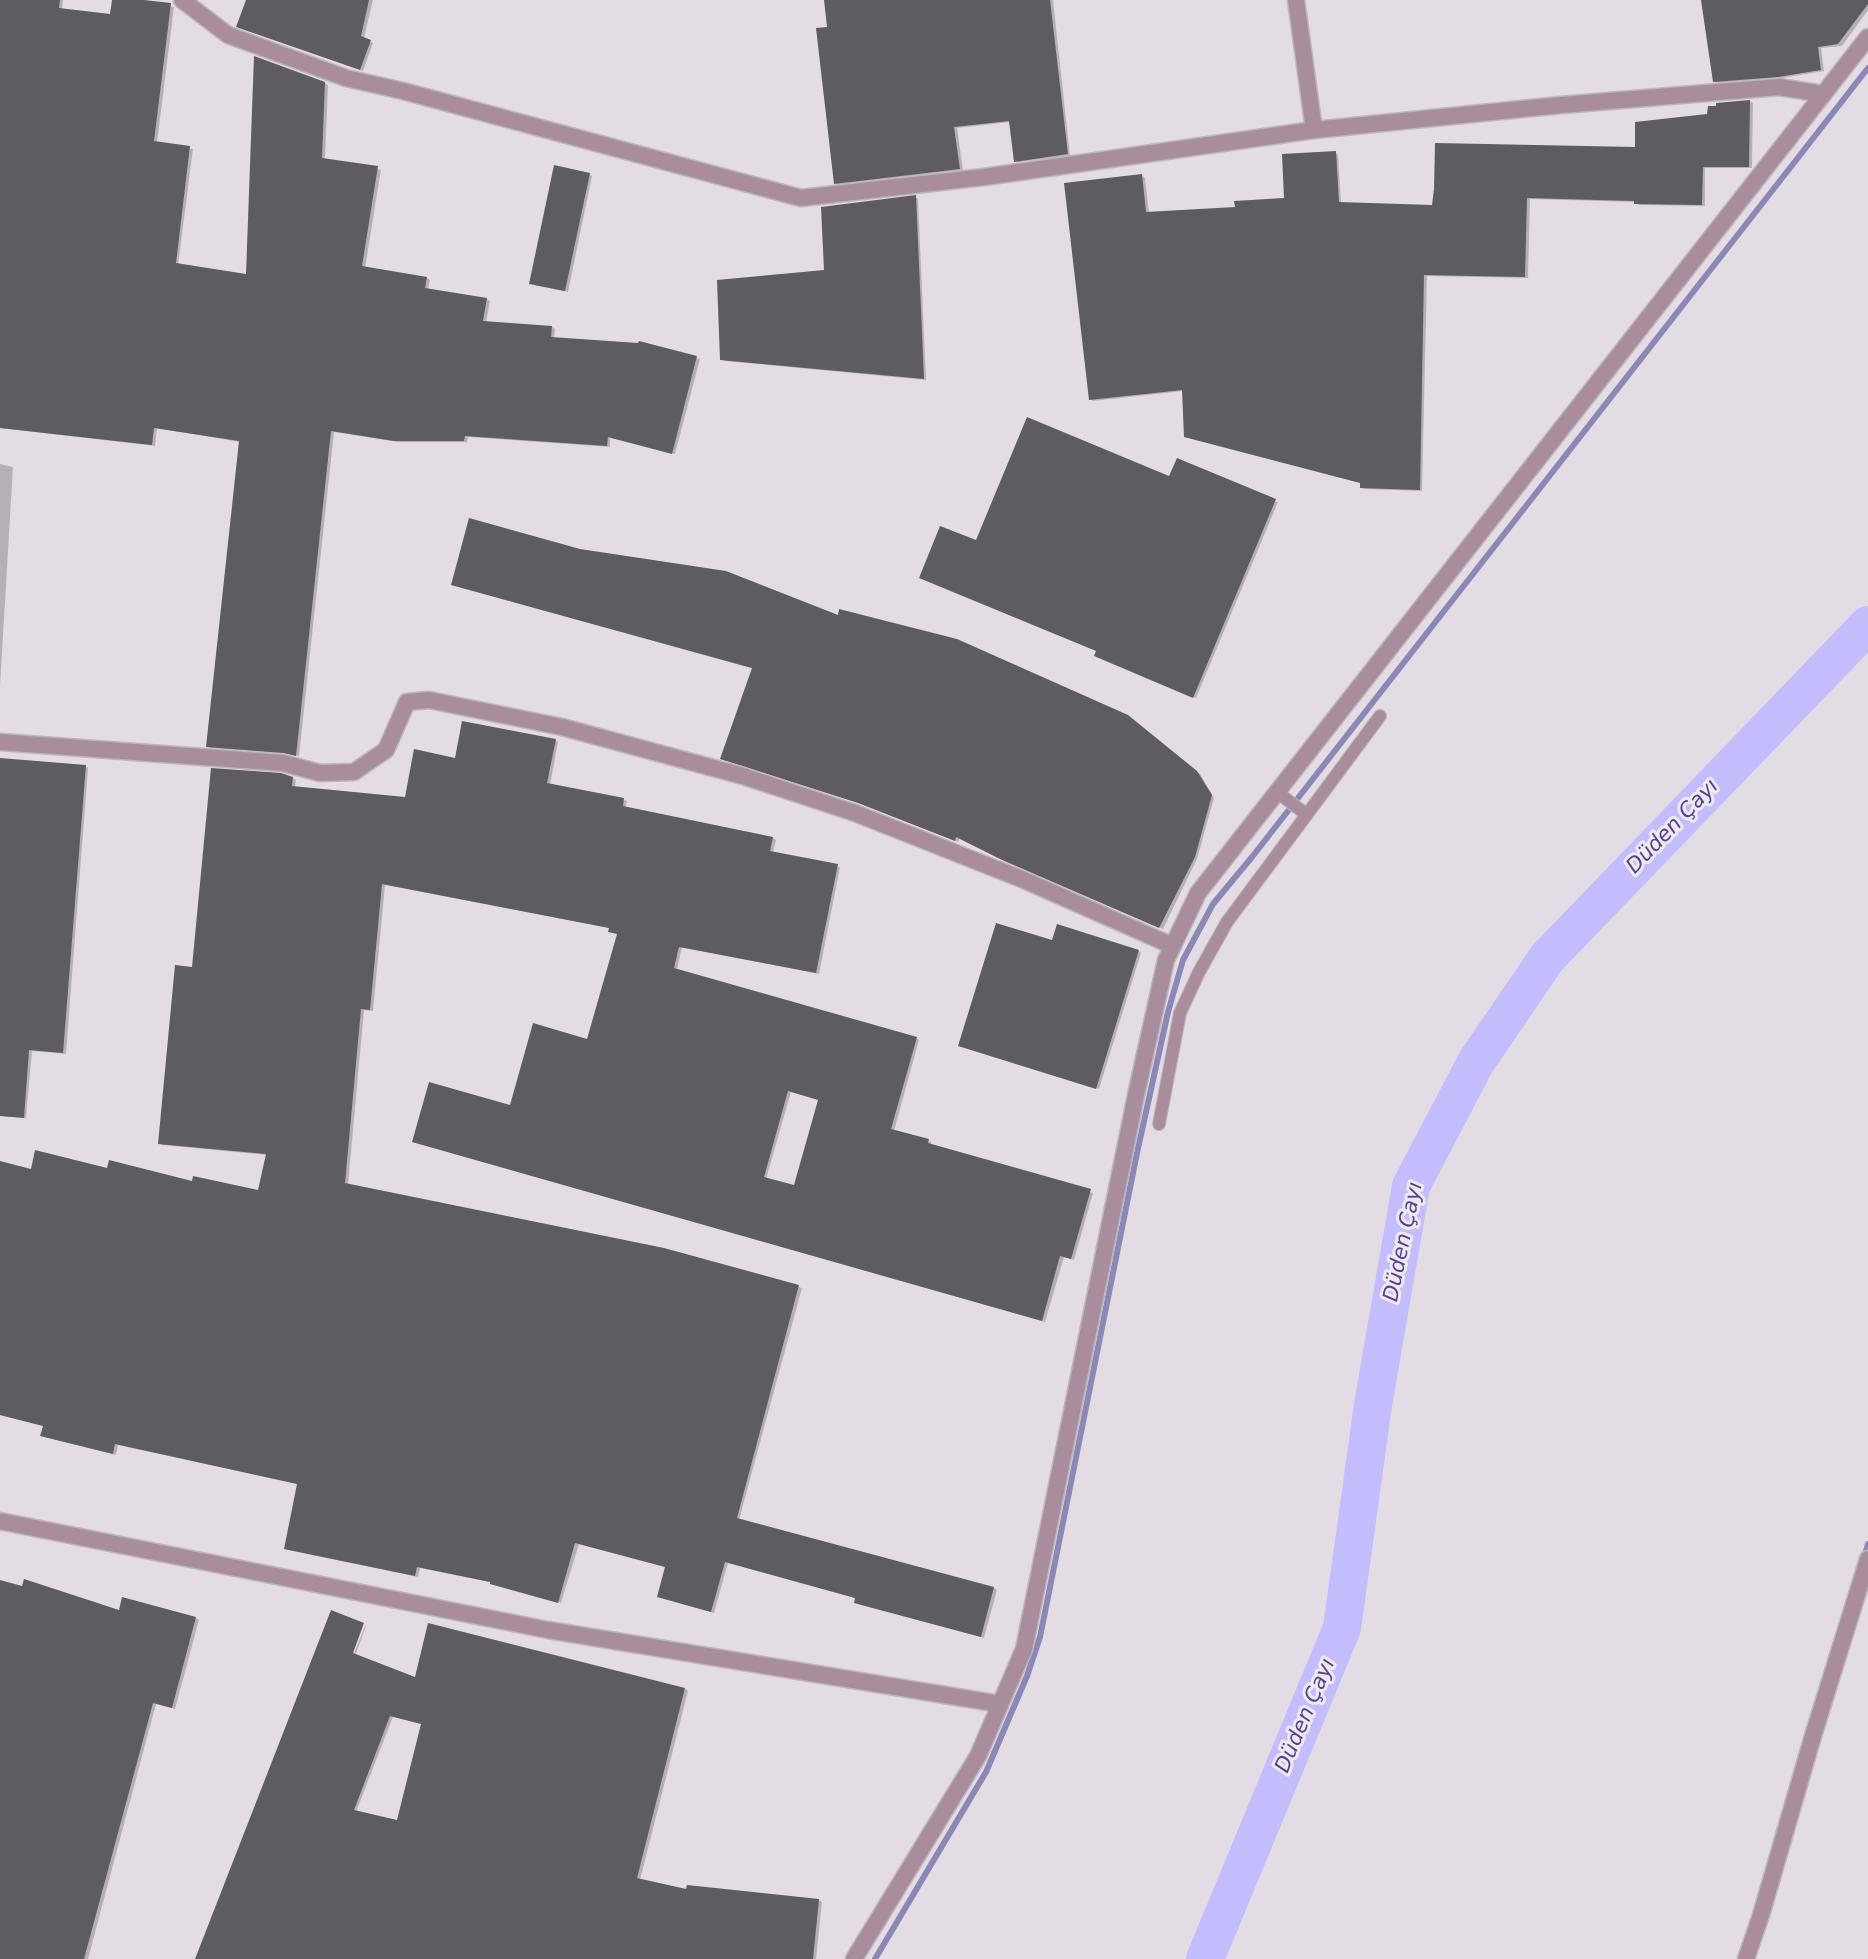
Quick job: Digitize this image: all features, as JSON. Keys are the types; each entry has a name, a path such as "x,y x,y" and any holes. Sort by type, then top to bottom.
{"street":[{"path":"182,0 228,35 346,78 414,94 801,198 984,177 1314,130 1561,105 1779,87 1823,94"},
{"path":"1296,0 1314,130"},
{"path":"854,1959 978,1756 1024,1649 1136,1095 1166,960 1198,893 1868,37"},
{"path":"0,742 283,763 320,773 354,772 386,750 407,702 429,700 562,727 743,776 855,813 1024,880 1173,946"},
{"path":"0,1521 548,1630 1000,1704"},
{"path":"1746,1959 1868,1559"}],"lane":[{"path":"1159,1124 1180,1013 1199,972 1227,922 1302,812 1380,716"},
{"path":"1278,792 1302,812"}],"building":[{"path":"0,0 60,0 59,8 110,14 112,0 171,3 154,141 190,146 176,263 246,274 254,56 325,82 322,158 378,166 362,266 427,277 425,288 487,298 483,321 552,326 551,337 638,343 639,341 697,356 672,454 608,437 607,446 465,436 464,441 394,441 331,431 296,756 206,747 239,441 154,428 152,445 0,428"},
{"path":"246,0 369,0 361,36 371,40 360,70 236,27"},
{"path":"824,0 1050,0 1068,154 1014,162 1009,121 954,127 960,169 834,184 816,28 827,27"},
{"path":"1701,0 1868,0 1868,4 1838,44 1818,47 1821,70 1778,77 1713,82"},
{"path":"1750,100 1749,167 1703,167 1702,205 1527,198 1525,277 1424,275 1420,490 1360,488 1360,483 1184,437 1182,390 1089,400 1064,183 1142,174 1146,212 1235,207 1234,201 1284,198 1282,154 1336,151 1339,202 1432,205 1435,143 1635,147 1635,122 1707,114 1708,106 1716,106 1716,103"},
{"path":"554,165 590,173 565,291 529,284"},
{"path":"916,195 924,379 720,360 717,280 824,270 821,207"},
{"path":"1027,417 1169,476 1177,458 1276,499 1193,698 1094,656 1096,651 919,578 940,526 976,540"},
{"path":"469,518 580,549 726,571 838,615 839,609 957,639 1128,715 1197,771 1212,795 1195,857 1159,928 1002,860 956,837 955,841 858,803 720,759 752,668 451,585"},
{"path":"462,721 556,739 547,783 624,798 623,806 773,837 770,851 838,864 816,973 679,947 674,968 917,1037 891,1129 929,1139 928,1143 1091,1189 1071,1259 1060,1256 1042,1321 412,1142 429,1082 510,1105 533,1023 587,1039 617,934 608,932 609,928 382,884 370,1010 361,1009 345,1183 664,1248 799,1285 737,1518 994,1587 981,1637 854,1603 855,1598 725,1562 711,1612 657,1597 665,1567 575,1543 558,1603 490,1584 490,1582 417,1567 415,1576 284,1549 297,1484 115,1444 113,1454 40,1436 43,1426 0,1415 0,1161 31,1169 35,1150 107,1168 109,1160 192,1181 193,1176 258,1190 266,1154 158,1144 175,965 192,967 211,768 281,773 293,777 292,786 405,797 414,749 455,758","holes":["788,1091 818,1100 794,1185 764,1177"]},
{"path":"0,758 86,765 63,1053 29,1050 24,1118 0,1116"},
{"path":"996,923 1052,940 1057,924 1139,950 1096,1089 958,1046"},
{"path":"24,1579 119,1610 122,1597 196,1617 172,1708 153,1703 84,1959 0,1959 0,1580 22,1586"},
{"path":"331,1610 364,1623 353,1653 415,1677 428,1623 685,1688 637,1878 686,1889 687,1885 819,1899 813,1959 195,1959","holes":["390,1716 421,1724 397,1820 354,1810"]}],"waterway":[{"path":"875,1959 986,1772 1027,1676 1040,1637 1137,1153 1168,1012 1183,960 1213,904 1868,68"},
{"name":"Düden Çayı","path":"1205,1959 1342,1628 1373,1405 1411,1186 1476,1062 1547,958 1868,625"},
{"path":"1864,1558 1868,1544"}]}
